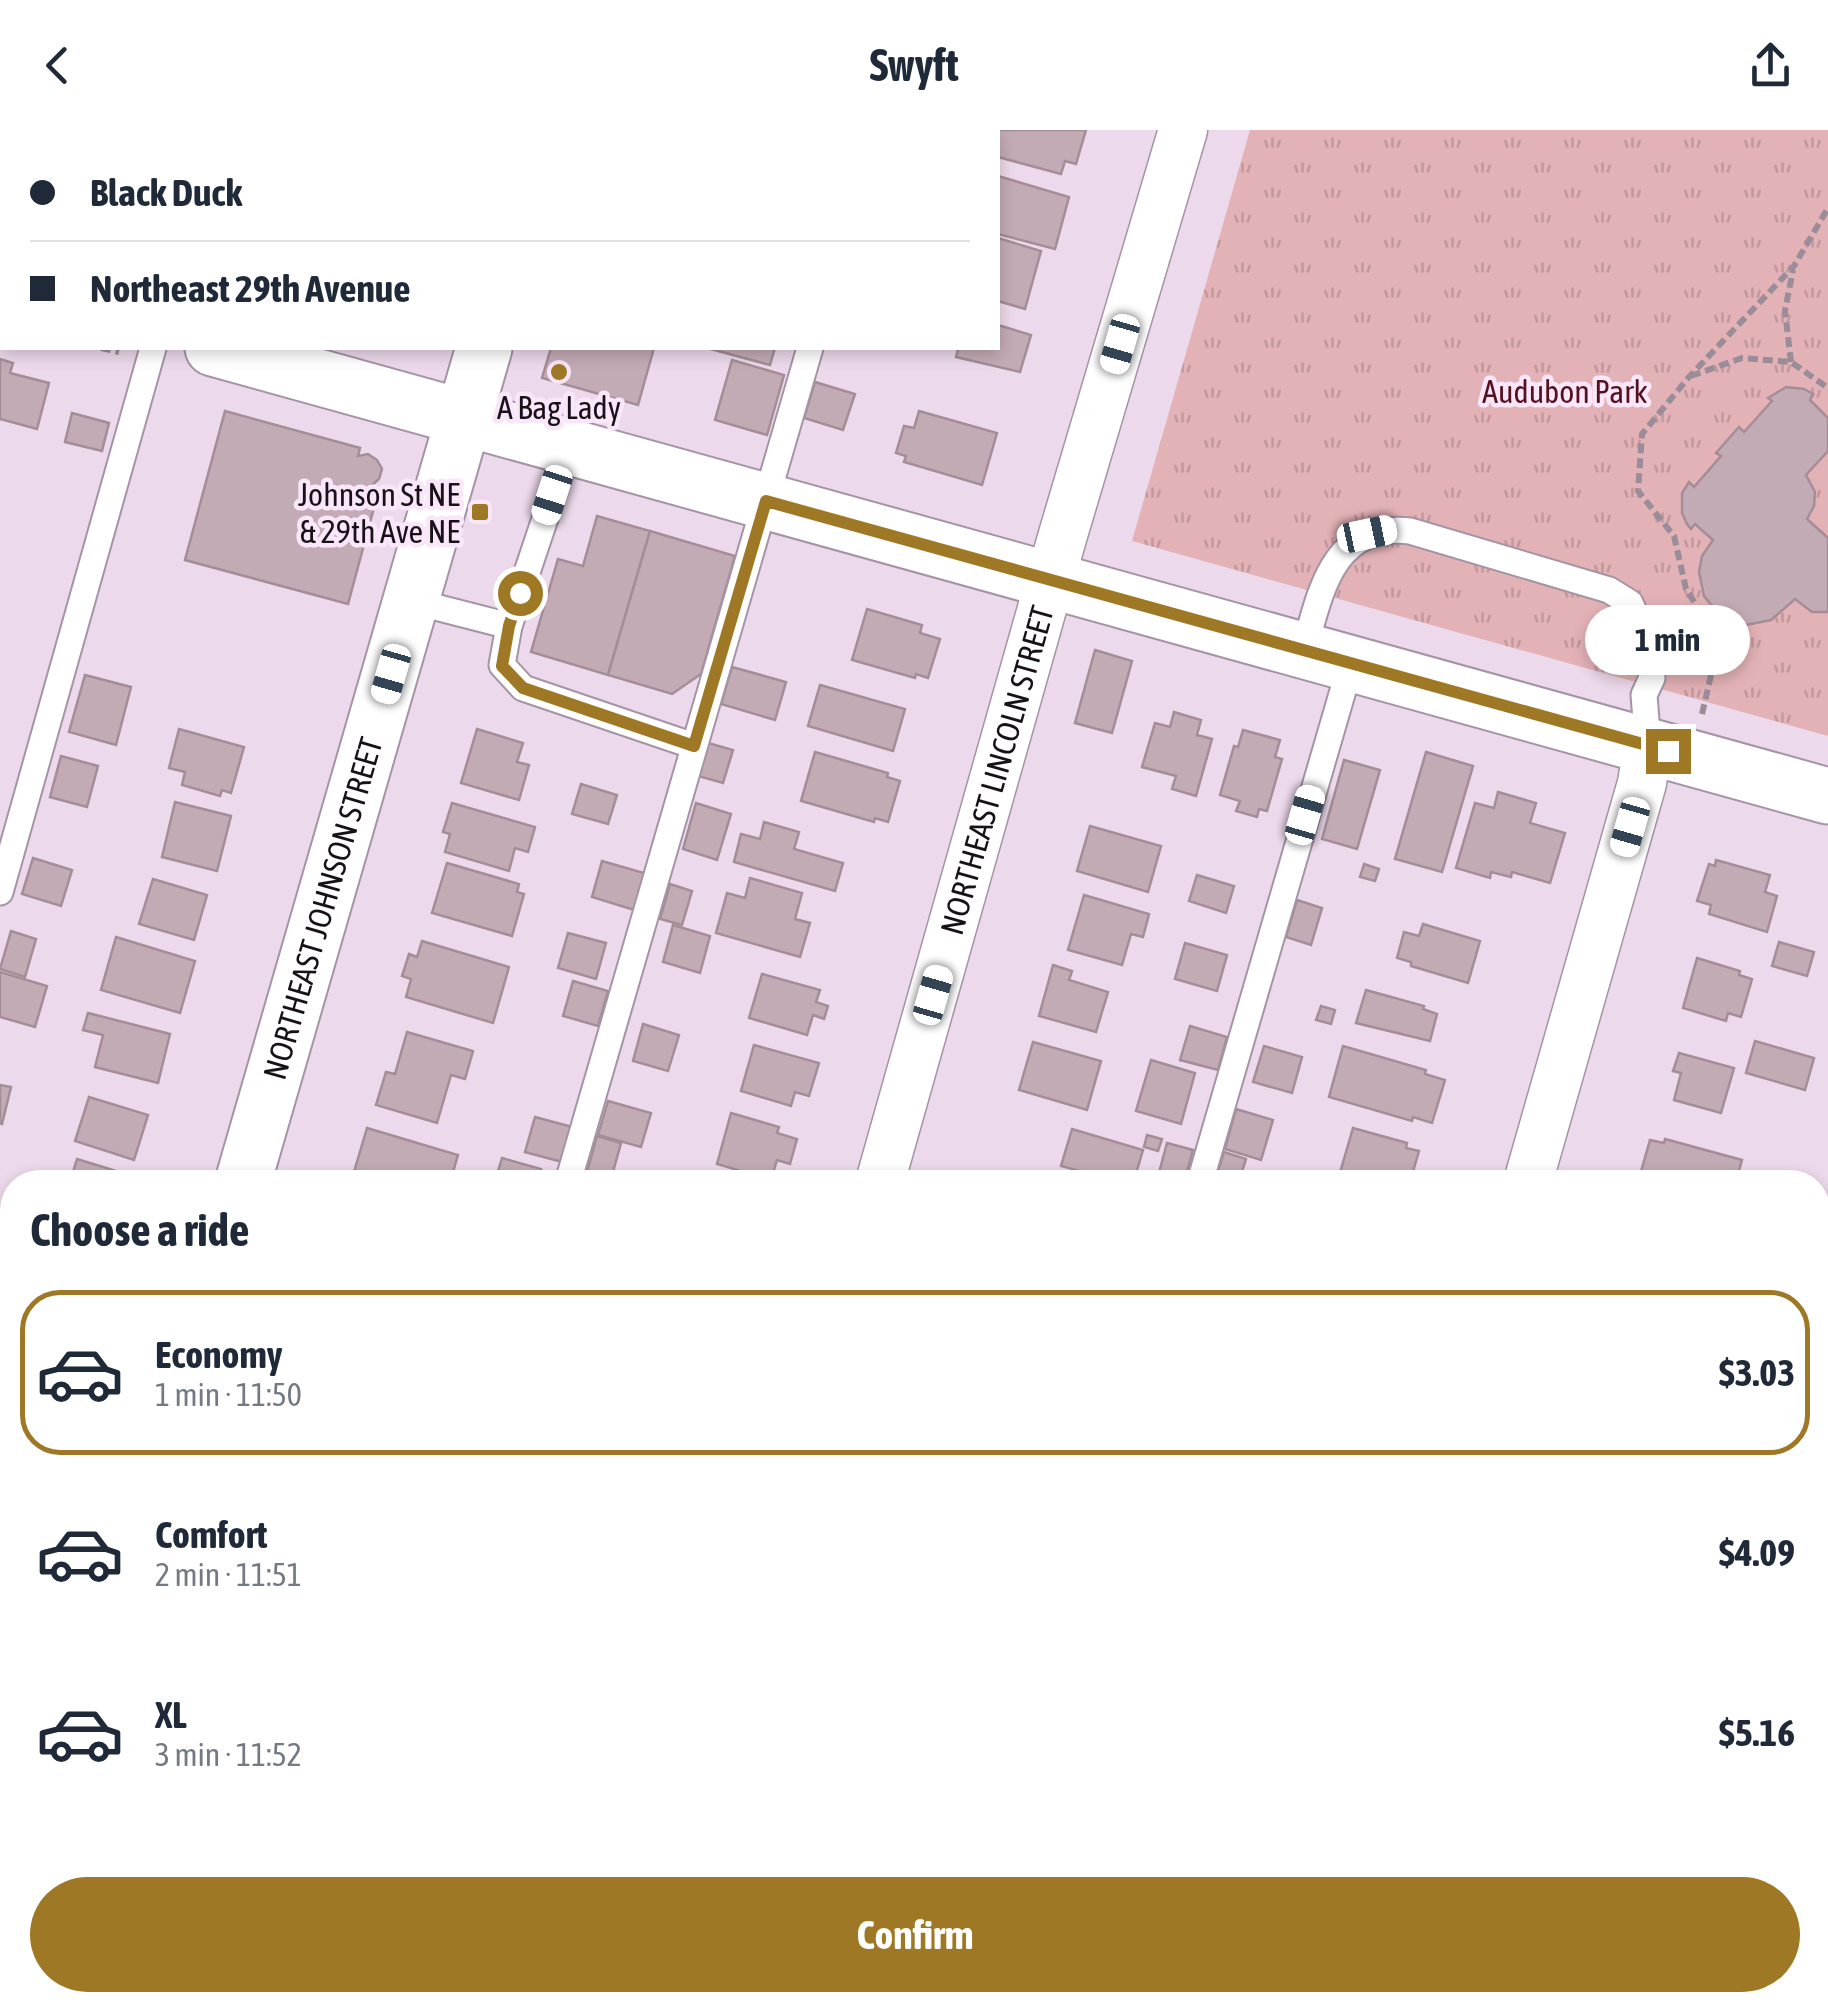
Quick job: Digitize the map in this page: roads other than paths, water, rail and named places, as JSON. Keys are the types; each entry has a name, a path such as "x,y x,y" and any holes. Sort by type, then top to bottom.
{"street":[{"name":"NORTHEAST LINCOLN STREET","path":"883,1170 1183,130"},
{"path":"220,350 1828,796"},
{"name":"NORTHEAST JOHNSON STREET","path":"246,1170 483,350"},
{"path":"1531,1170 1642,783 1648,745"}],"lane":[{"path":"0,892 152,350"},
{"path":"571,1170 809,350"},
{"path":"570,444 509,626 502,666 523,688 694,746"},
{"path":"1203,1170 1328,656 1326,578 1344,550 1367,534 1390,529 1410,531 1585,582 1630,603 1645,634 1652,678 1644,695 1648,745"},
{"path":"412,602 509,626"}],"place":[{"name":"A Bag Lady","path":"559,372"},
{"name":"Johnson St NE & 29th Ave NE","path":"480,512"}],"park label":[{"name":"Audubon Park","path":"1565,391"}]}
